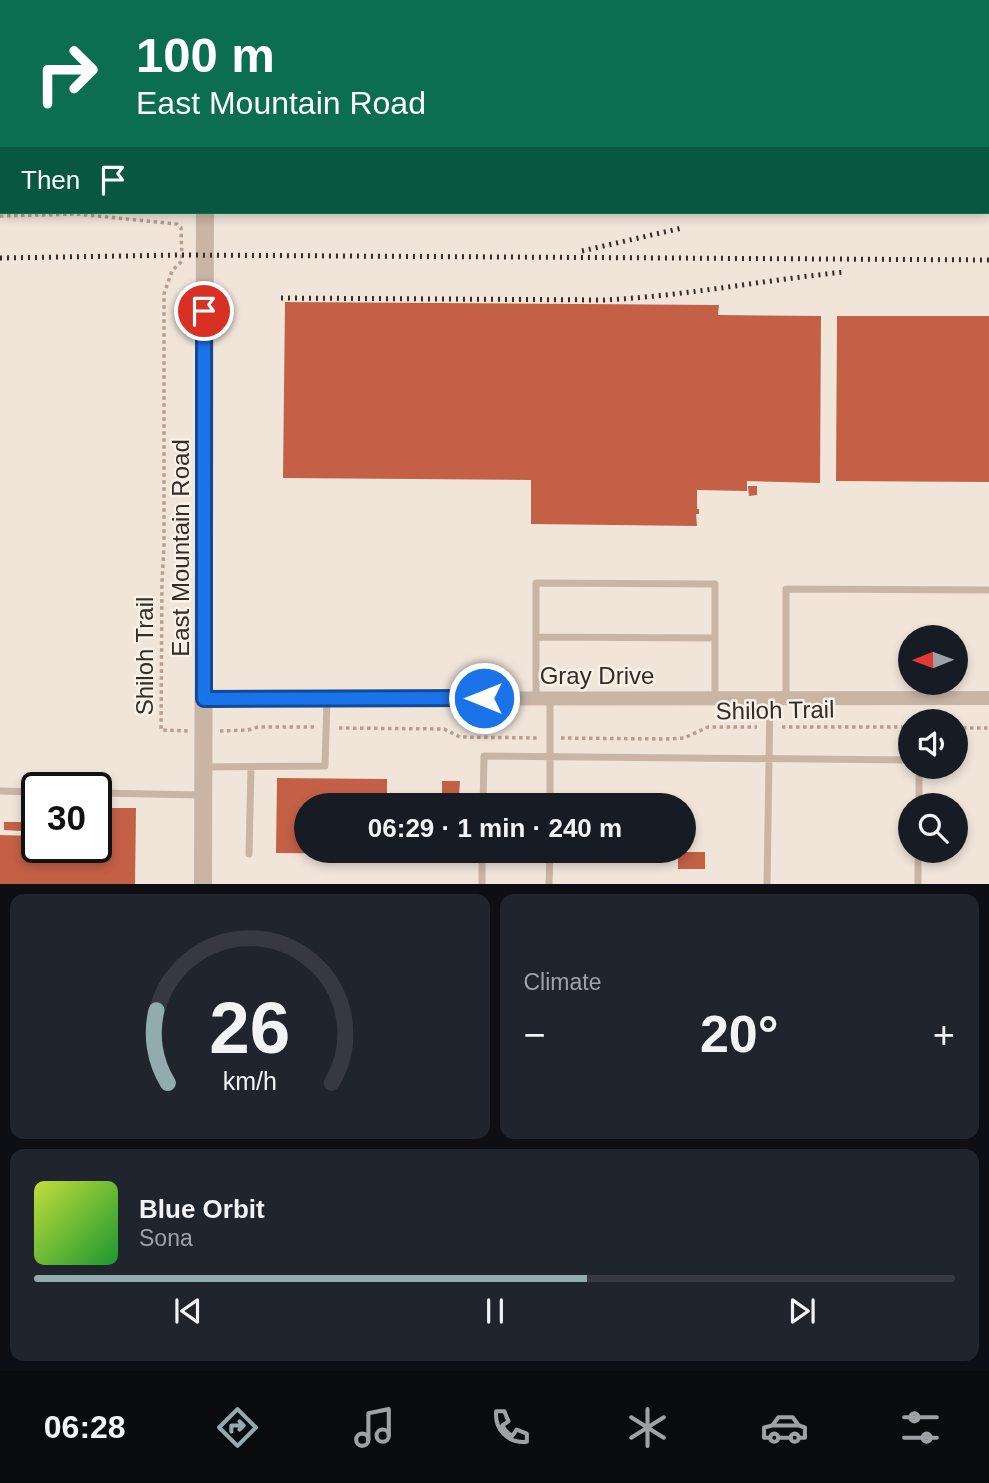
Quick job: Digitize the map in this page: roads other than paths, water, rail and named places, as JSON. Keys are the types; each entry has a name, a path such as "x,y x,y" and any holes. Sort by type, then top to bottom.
{"street":[{"name":"East Mountain Road","path":"203,884 205,214"},
{"name":"Gray Drive","path":"204,699 989,698"}],"lane":[{"path":"550,793 551,738 536,637 536,583 715,584 715,698"},
{"path":"786,698 786,589 989,590"},
{"path":"536,637 715,638"},
{"path":"767,884 770,698"},
{"path":"203,767 325,766 327,699"},
{"path":"483,793 484,757 898,760"},
{"path":"249,854 251,767"},
{"path":"0,791 21,792"},
{"path":"112,793 203,796"},
{"path":"482,863 482,884"},
{"path":"549,884 550,863"},
{"path":"918,863 918,884"}],"railway":[{"path":"582,251 682,228"},
{"path":"0,258 182,255 989,260"},
{"path":"281,298 604,300 845,272"}]}
